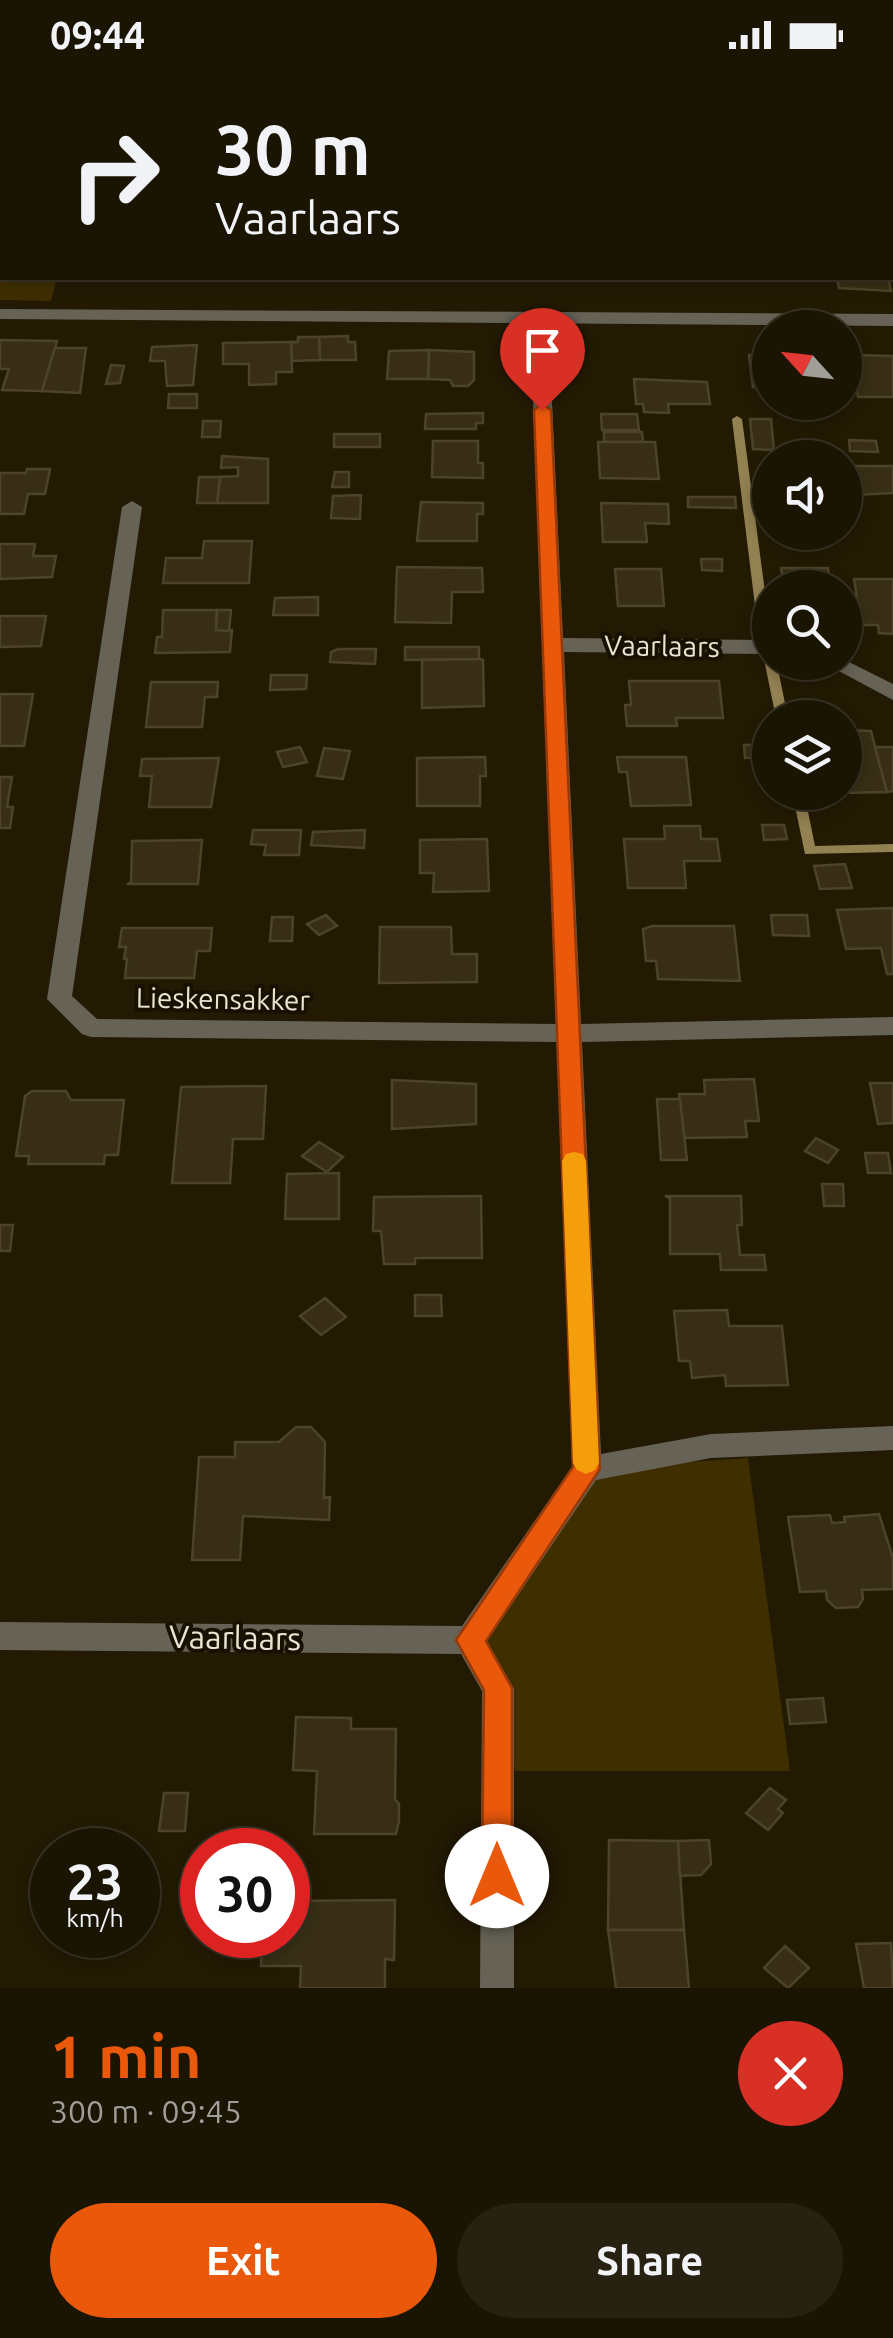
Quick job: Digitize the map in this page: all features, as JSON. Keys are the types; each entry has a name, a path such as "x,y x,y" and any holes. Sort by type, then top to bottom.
{"street":[{"path":"0,314 893,320"},
{"path":"497,1988 498,1688 470,1640 586,1469 539,317"},
{"name":"Lieskensakker","path":"132,508 59,999 91,1028 570,1033 893,1026"},
{"name":"Vaarlaars","path":"554,644 752,647"},
{"path":"862,677 893,693"},
{"path":"586,1469 711,1446 893,1438"},
{"name":"Vaarlaars","path":"0,1636 470,1640"}],"shaded area":[{"path":"0,280 56,280 51,301 0,300"},
{"path":"748,1458 790,1771 515,1771 498,1689 470,1640 587,1469"}],"building":[{"path":"837,280 888,280 891,291 839,288"},
{"path":"348,336 348,342 355,342 356,360 320,360 319,337"},
{"path":"298,337 319,337 320,360 292,361 291,342 298,342"},
{"path":"0,340 57,341 42,391 2,390 9,369 0,369"},
{"path":"291,342 292,372 276,372 276,384 249,385 249,364 223,364 223,343"},
{"path":"197,345 193,385 167,386 165,361 150,361 152,347"},
{"path":"55,348 86,348 80,393 42,391"},
{"path":"429,350 474,352 474,380 468,386 453,386 450,380 428,379"},
{"path":"429,350 428,379 387,379 389,351"},
{"path":"862,355 893,356 893,397 862,397"},
{"path":"111,365 124,366 120,383 106,384"},
{"path":"634,379 707,382 710,404 668,404 669,413 644,412 643,404 636,404"},
{"path":"169,394 197,394 197,408 168,408"},
{"path":"483,413 483,423 476,423 476,429 425,429 426,414"},
{"path":"601,414 637,414 639,430 602,430"},
{"path":"750,419 771,420 773,440 752,440"},
{"path":"203,421 221,421 220,437 202,437"},
{"path":"604,432 642,432 643,442 604,442"},
{"path":"334,434 380,434 380,447 334,447"},
{"path":"862,440 876,441 878,452 862,451"},
{"path":"433,441 478,441 483,478 432,477"},
{"path":"598,442 655,442 659,479 600,478"},
{"path":"222,456 268,459 268,503 217,503 220,477 238,476 238,467 221,468"},
{"path":"862,466 893,466 893,493 862,495"},
{"path":"27,469 50,469 45,494 28,494 24,514 0,514 0,473 26,473"},
{"path":"335,472 349,472 349,487 332,487"},
{"path":"199,477 220,477 217,503 197,503"},
{"path":"361,495 360,519 331,518 333,496"},
{"path":"688,497 735,497 736,508 688,507"},
{"path":"421,502 483,503 483,514 477,514 477,541 417,541"},
{"path":"601,503 668,504 669,524 645,523 647,542 603,542"},
{"path":"204,541 252,541 249,583 163,583 166,558 202,558"},
{"path":"0,544 35,544 33,556 56,556 52,577 0,579"},
{"path":"701,559 722,559 722,571 702,570"},
{"path":"397,567 482,568 483,592 452,592 451,623 395,622"},
{"path":"781,568 828,570 781,570"},
{"path":"615,569 661,569 664,606 618,606"},
{"path":"862,579 893,579 893,634 879,633 878,625 862,625"},
{"path":"318,597 318,615 273,615 275,598"},
{"path":"163,610 217,610 216,630 232,630 230,652 155,653 157,637 162,637"},
{"path":"217,610 231,610 229,631 216,630"},
{"path":"0,616 46,616 41,646 0,647"},
{"path":"405,647 479,647 479,659 405,660"},
{"path":"376,649 375,664 330,662 331,652"},
{"path":"422,660 483,660 484,706 422,708"},
{"path":"271,675 307,675 306,689 270,690"},
{"path":"629,681 719,681 723,718 676,718 677,726 627,726 625,705 631,705"},
{"path":"151,682 218,682 217,697 205,697 202,727 146,727"},
{"path":"0,694 33,694 24,746 0,746"},
{"path":"862,731 871,731 887,792 862,793"},
{"path":"744,745 752,745 752,758 745,758"},
{"path":"300,747 307,762 283,767 277,752"},
{"path":"875,747 893,747 893,791 887,792"},
{"path":"324,748 350,751 343,779 317,776"},
{"path":"485,757 486,776 480,776 480,806 417,806 417,758"},
{"path":"617,757 686,757 691,805 631,806 627,772 619,772"},
{"path":"219,758 211,807 149,807 152,776 140,776 142,759"},
{"path":"0,777 12,777 7,807 13,807 10,828 0,828"},
{"path":"762,825 784,825 787,839 764,840"},
{"path":"664,826 700,826 701,839 717,839 720,861 684,861 686,888 628,888 624,839 665,839"},
{"path":"253,830 301,830 299,855 264,855 266,845 251,844"},
{"path":"365,830 364,848 311,845 313,832"},
{"path":"487,839 489,891 433,892 434,873 420,873 420,840"},
{"path":"202,840 198,884 127,884 131,882 132,841"},
{"path":"845,864 852,888 820,889 814,866"},
{"path":"893,908 893,974 887,974 881,948 846,949 837,910"},
{"path":"326,915 337,926 319,935 307,924"},
{"path":"771,915 807,915 809,936 773,935"},
{"path":"272,917 293,917 292,941 270,941"},
{"path":"734,926 740,981 658,979 656,961 646,961 643,929"},
{"path":"380,927 451,927 452,954 477,954 477,982 379,983"},
{"path":"122,928 212,928 210,951 197,951 194,978 125,978 126,947 119,947"},
{"path":"754,1079 759,1121 745,1121 747,1137 683,1138 679,1094 705,1094 704,1080"},
{"path":"392,1080 476,1084 476,1124 392,1129"},
{"path":"870,1083 893,1083 893,1123 878,1124"},
{"path":"266,1086 263,1139 233,1139 230,1183 172,1183 181,1087"},
{"path":"32,1091 66,1091 71,1100 124,1100 118,1155 105,1155 104,1164 28,1164 29,1156 16,1156 25,1096"},
{"path":"657,1099 680,1099 687,1160 661,1160"},
{"path":"816,1138 838,1150 828,1163 805,1151"},
{"path":"319,1142 343,1157 327,1172 302,1156"},
{"path":"865,1153 888,1153 891,1173 868,1173"},
{"path":"339,1173 339,1219 285,1219 287,1174"},
{"path":"822,1184 843,1184 844,1206 824,1206"},
{"path":"481,1196 482,1258 415,1258 415,1264 384,1264 381,1231 373,1231 374,1197"},
{"path":"665,1196 741,1196 742,1225 737,1225 740,1255 764,1255 766,1270 721,1270 720,1254 670,1254 670,1198"},
{"path":"0,1225 13,1225 10,1251 0,1251"},
{"path":"415,1295 441,1295 442,1316 415,1316"},
{"path":"325,1298 346,1317 321,1335 300,1316"},
{"path":"727,1310 729,1326 782,1326 788,1385 726,1386 725,1375 692,1378 690,1361 679,1361 674,1311"},
{"path":"296,1427 311,1427 325,1442 324,1498 330,1497 329,1520 243,1516 240,1560 192,1560 199,1457 235,1457 235,1442 279,1442"},
{"path":"879,1514 893,1558 893,1589 862,1590 863,1599 858,1607 836,1608 827,1600 826,1591 800,1592 788,1517 830,1515 832,1523 845,1522 844,1517"},
{"path":"823,1698 826,1722 790,1724 787,1700"},
{"path":"296,1717 351,1718 351,1729 396,1729 396,1834 314,1834 317,1771 293,1770"},
{"path":"770,1788 786,1800 778,1809 783,1813 768,1830 746,1813"},
{"path":"164,1793 188,1793 185,1828 159,1828"},
{"path":"609,1840 678,1841 684,1930 608,1930"},
{"path":"709,1840 711,1864 701,1875 680,1876 678,1841"},
{"path":"395,1900 394,1960 385,1959 385,1988 300,1988 301,1966 261,1966 261,1958 310,1958 310,1901"},
{"path":"608,1930 684,1930 689,1988 616,1988"},
{"path":"891,1943 893,1988 864,1988 856,1944"},
{"path":"785,1946 809,1968 788,1988 764,1968"}],"waterway":[{"path":"737,419 756,570"},
{"path":"774,680 778,700"},
{"path":"802,810 810,851 893,848"}],"slow traffic":[{"path":"574,1161 586,1463"}],"route":[{"path":"497,1876 498,1688 470,1640 586,1469 542,410"}]}
